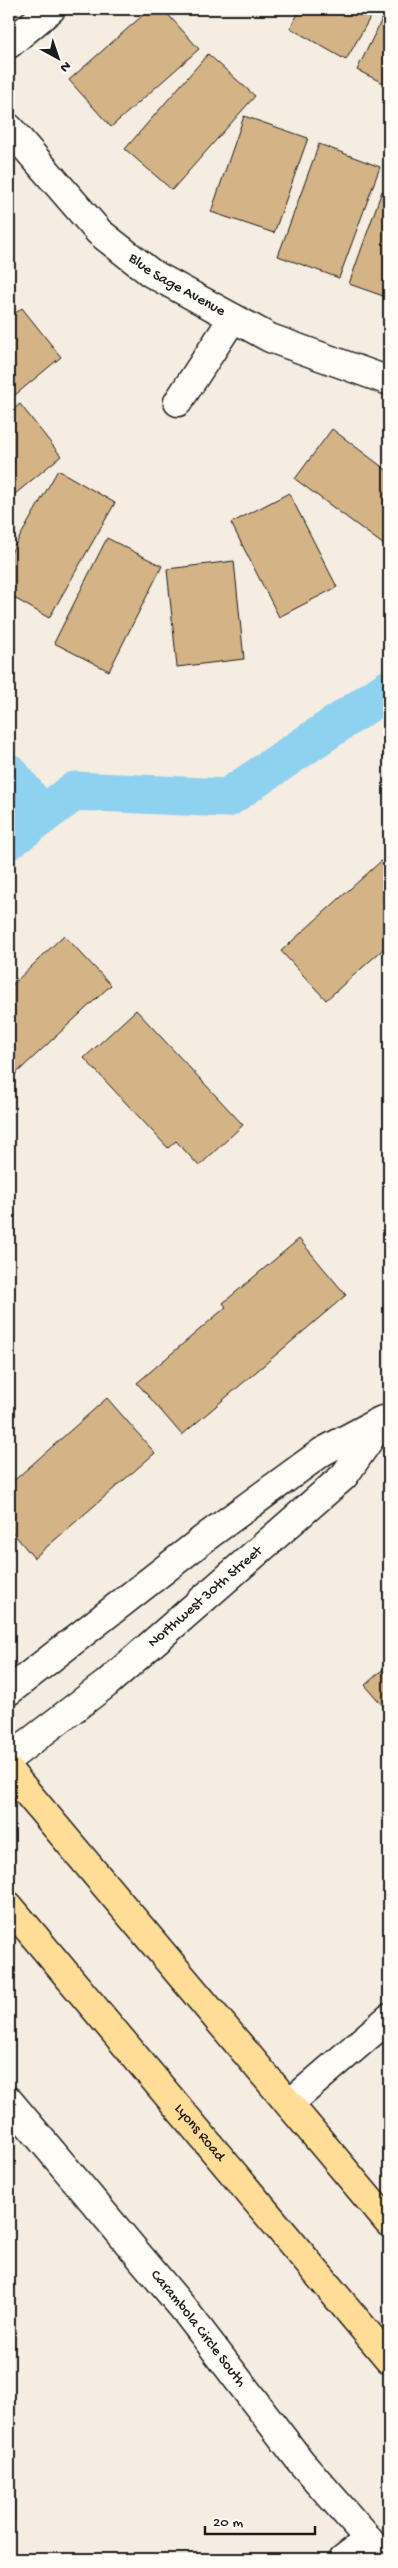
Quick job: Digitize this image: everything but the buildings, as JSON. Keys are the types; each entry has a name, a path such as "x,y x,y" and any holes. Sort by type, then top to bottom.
{"main road":[{"path":"9,1771 389,2223"},
{"name":"Lyons Road","path":"9,1906 389,2359"}],"street":[{"path":"9,44 51,9"},
{"name":"Blue Sage Avenue","path":"9,128 98,232 151,273 270,338 389,381"},
{"path":"178,402 233,318"},
{"name":"Northwest 30th Street","path":"9,1692 210,1534 322,1452 386,1417"},
{"name":"Northwest 30th Street","path":"9,1758 106,1684 344,1476 386,1417"},
{"path":"289,2104 385,2031"},
{"name":"Carambola Circle South","path":"9,2100 183,2308 301,2462 377,2549"},
{"path":"344,2559 377,2549"}],"water":[{"path":"9,2453 14,2456 15,2520 9,2525"}],"waterway":[{"path":"9,840 75,791 227,798 389,689"},
{"path":"9,773 42,815"}]}
